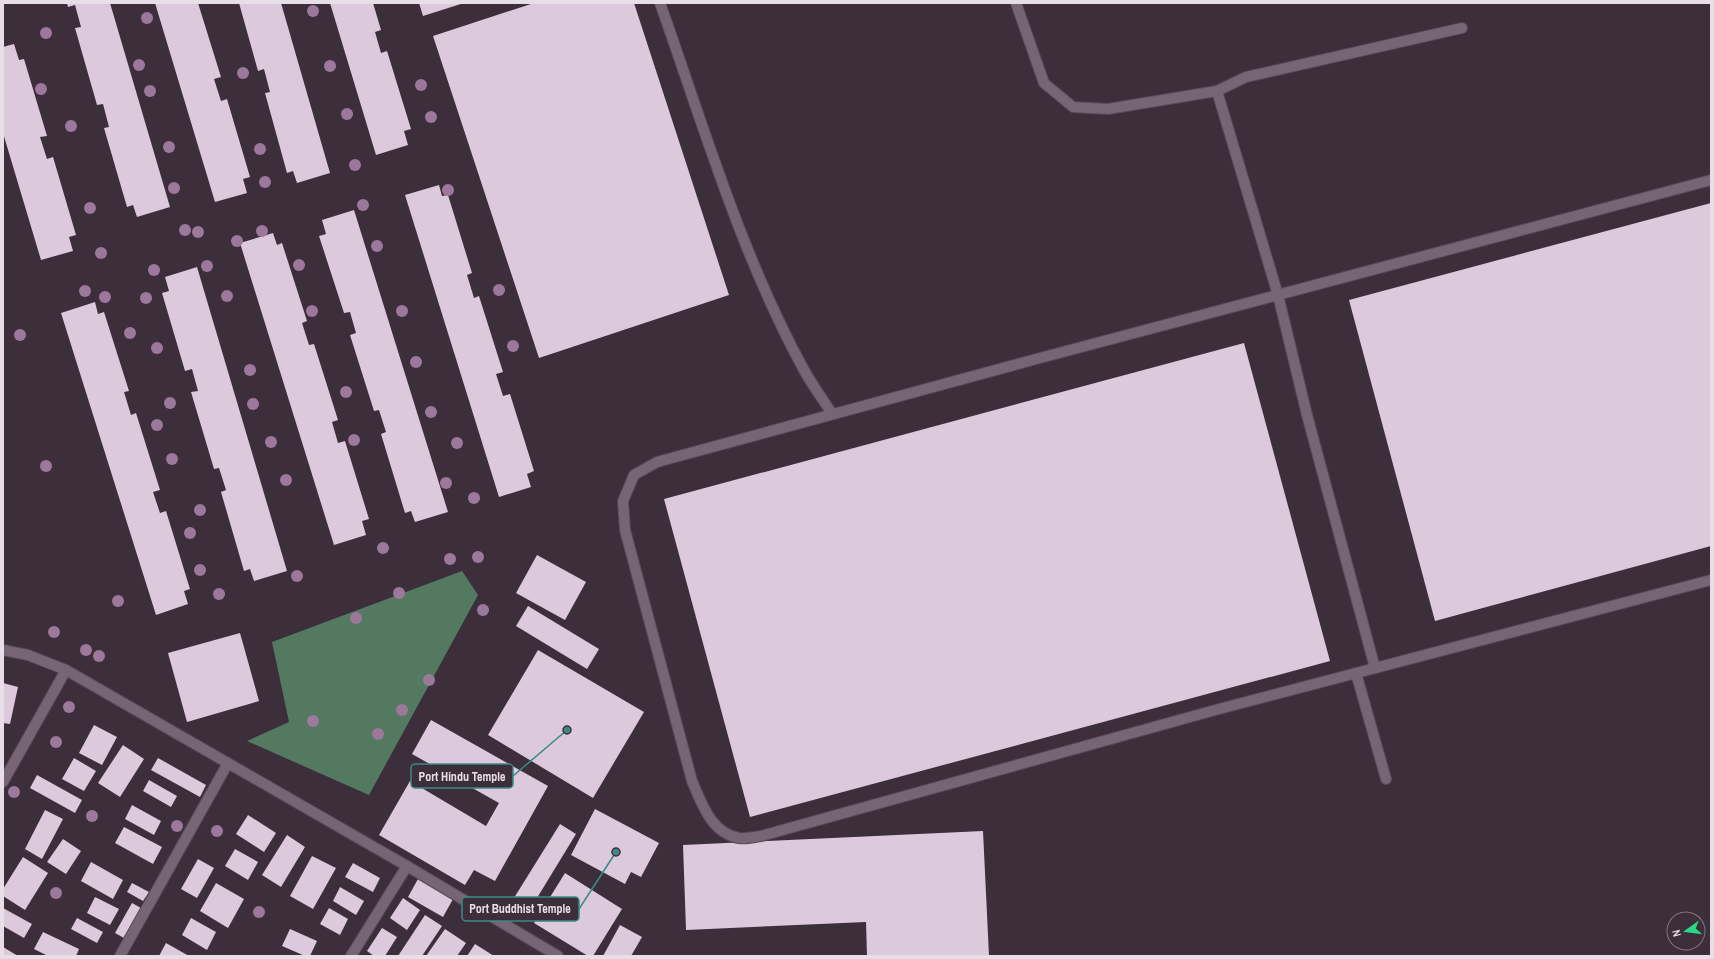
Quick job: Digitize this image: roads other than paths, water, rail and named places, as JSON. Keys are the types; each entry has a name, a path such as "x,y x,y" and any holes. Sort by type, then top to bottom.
{"street":[{"path":"660,3 722,182 754,264 779,320 805,371 832,414"},
{"path":"1016,3 1044,83 1073,108 1108,109 1217,92 1246,77 1462,28"},
{"path":"1217,92 1278,295 1311,430 1375,668"},
{"path":"1711,180 657,462 634,475 623,501 625,530 692,781 707,814 723,833 740,838 761,836 1211,711 1711,580"},
{"path":"3,650 28,654 66,670 407,866 557,956"},
{"path":"3,782 66,670"},
{"path":"1356,673 1386,780"},
{"path":"120,956 228,763"},
{"path":"351,956 407,866"}],"place":[{"name":"Port Hindu Temple","path":"567,730"},
{"name":"Port Buddhist Temple","path":"616,852"}]}
